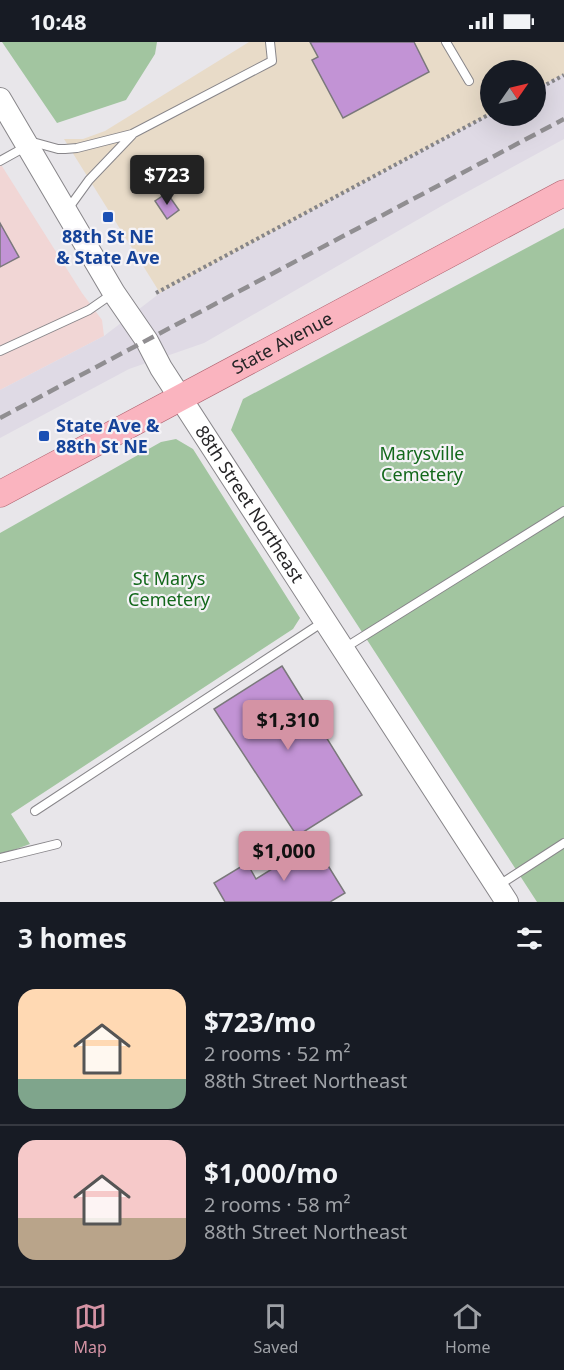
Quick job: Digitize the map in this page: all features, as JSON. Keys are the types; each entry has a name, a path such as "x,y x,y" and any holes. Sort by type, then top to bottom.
{"main road":[{"name":"88th Street Northeast","path":"0,99 114,293 147,341 180,398 502,894"},
{"name":"State Avenue","path":"0,494 564,193"}],"lane":[{"path":"0,161 25,142 65,149 132,134 272,61 270,42"},
{"path":"446,42 469,81"},
{"path":"66,212 89,180 132,134"},
{"path":"0,351 89,310 114,293"},
{"path":"344,649 564,511"},
{"path":"35,811 325,621"},
{"path":"502,894 564,843"},
{"path":"0,858 57,844"}],"path":[{"path":"546,85 564,75"},
{"path":"156,293 480,119"}],"shaded area":[{"path":"249,42 564,42 564,74 546,84 546,60 480,60 480,119 160,293 64,139 83,139 105,131"},
{"path":"564,74 564,139 445,204 204,343 129,369 0,438 0,390 104,336 160,293 480,119 480,126 546,126 546,84"},
{"path":"0,163 82,293 102,320 104,336 0,390"}],"green space":[{"path":"2,42 157,42 155,54 126,100 57,123"},
{"name":"Marysville Cemetery","path":"564,228 564,902 537,902 231,430 243,399"},
{"name":"St Marys Cemetery","path":"176,439 193,449 300,618 293,629 11,814 30,844 0,855 0,533 161,442"}],"building":[{"path":"310,42 414,42 429,72 343,118 312,60 318,57"},
{"path":"167,193 179,210 167,219 155,201"},
{"path":"0,223 19,257 0,267"},
{"path":"282,666 362,795 297,836 214,709"},
{"path":"314,843 345,893 330,902 225,902 214,883 247,863 256,879"}],"railway":[{"path":"0,418 564,119"}],"place":[{"name":"88th St NE & State Ave","path":"108,217"},
{"name":"State Ave & 88th St NE","path":"44,436"}]}
